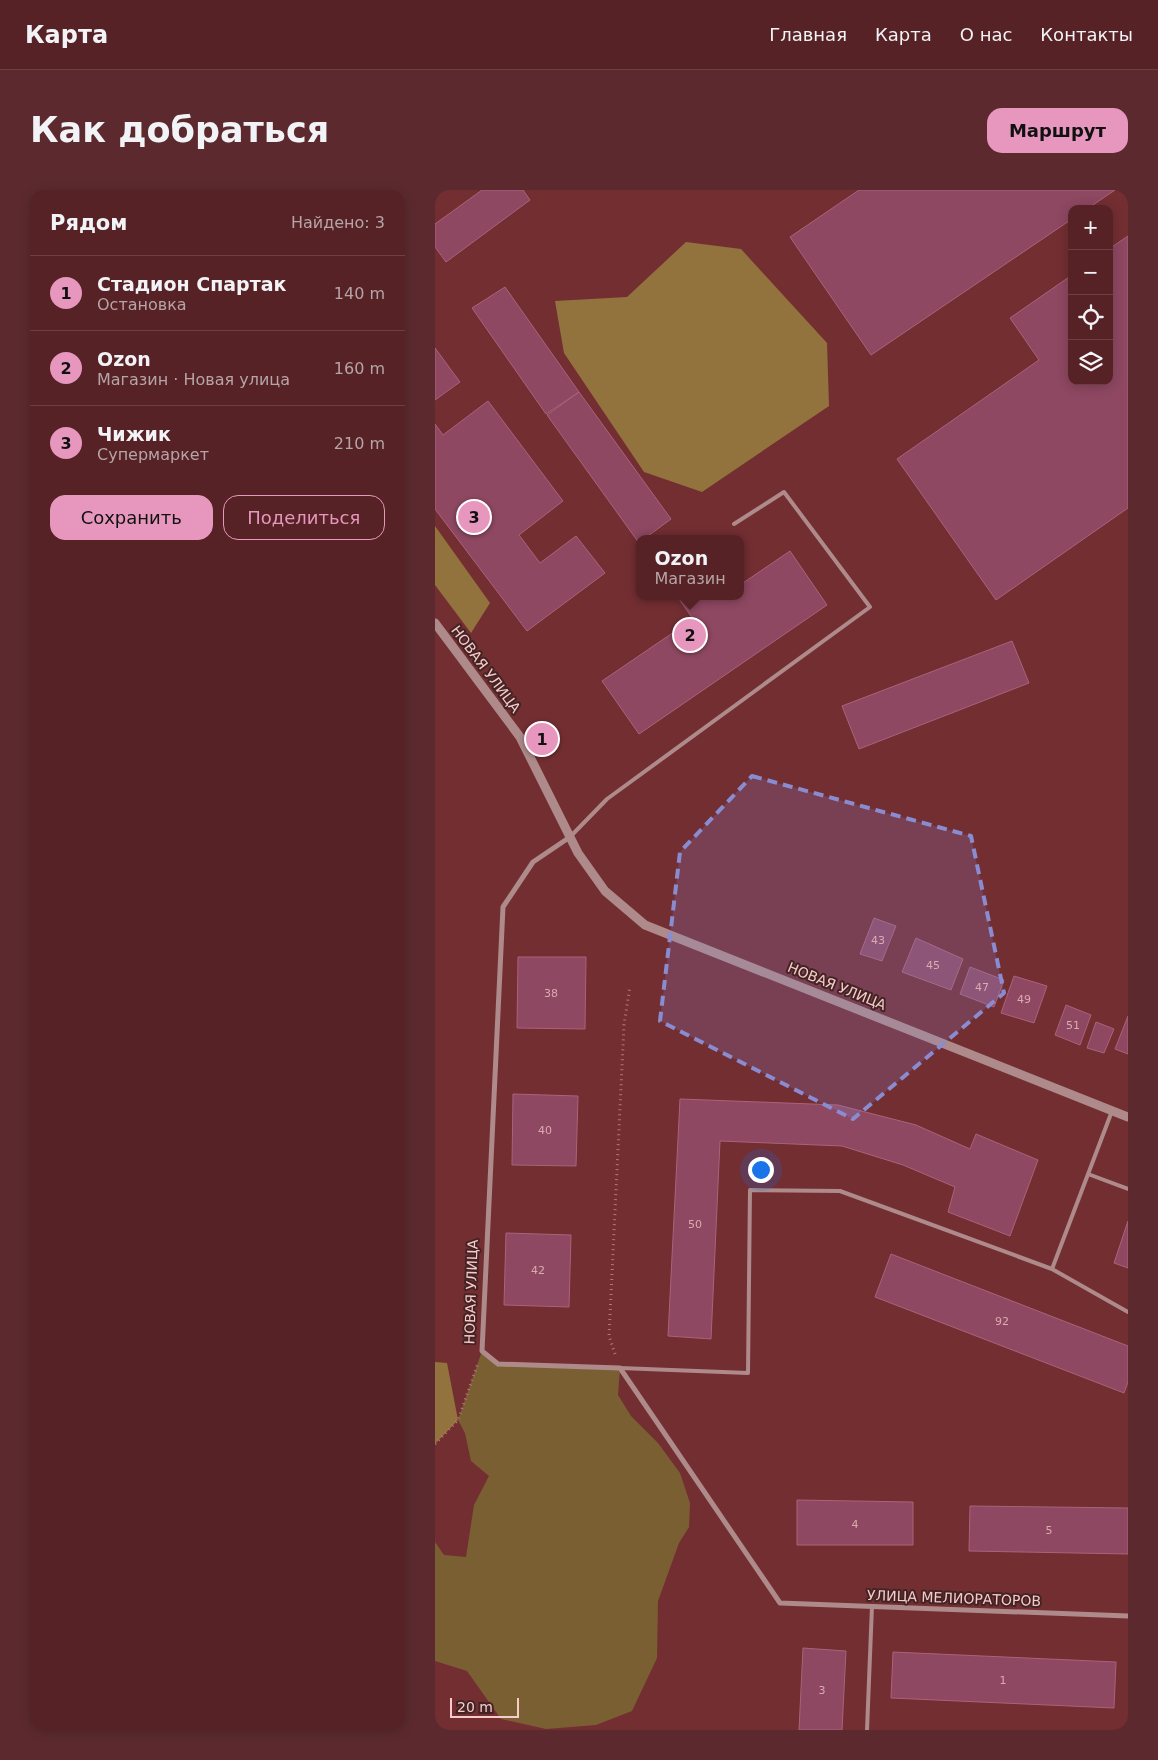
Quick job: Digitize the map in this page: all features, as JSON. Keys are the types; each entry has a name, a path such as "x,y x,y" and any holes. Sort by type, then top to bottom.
{"street":[{"name":"НОВАЯ УЛИЦА","path":"435,623 520,737 578,853 605,891 645,925 1128,1117"},
{"name":"НОВАЯ УЛИЦА","path":"570,837 533,862 503,907 482,1351 498,1364 620,1368"},
{"name":"УЛИЦА МЕЛИОРАТОРОВ","path":"620,1368 780,1603 1128,1616"}],"lane":[{"path":"570,837 607,799 870,607 784,492 734,524"},
{"path":"1052,1269 1112,1111"},
{"path":"1088,1174 1128,1189"},
{"path":"620,1368 748,1374 750,1190 840,1191 1052,1269 1128,1312"},
{"path":"867,1730 872,1606"}],"path":[{"path":"620,1368 609,1336 625,1025 629,986"},
{"path":"435,1444 458,1420 482,1351"}],"highlighted area":[{"path":"752,776 971,836 1004,993 853,1119 660,1021 680,852"}],"shaded area":[{"path":"686,242 741,249 827,343 829,406 702,492 644,472 564,353 555,301 627,297"},
{"path":"435,526 490,603 471,633 435,585"},
{"path":"482,1351 498,1364 620,1368 618,1395 631,1416 658,1443 680,1473 690,1503 689,1527 679,1543 658,1601 657,1658 632,1711 596,1725 546,1729 501,1719 467,1671 435,1661 435,1542 444,1555 466,1557 474,1505 489,1476 471,1461 465,1433 458,1420"},
{"path":"435,1362 447,1363 458,1420 435,1444"}],"building":[{"path":"482,190 523,190 530,200 446,262 435,247 435,224"},
{"path":"859,190 1115,190 1093,205 1068,205 1068,222 871,355 790,237"},
{"path":"1128,236 1128,508 996,600 897,459 1039,360 1010,318 1068,278 1068,385 1113,385 1113,246"},
{"path":"505,287 579,392 546,414 472,308"},
{"path":"435,348 460,382 435,400"},
{"path":"579,392 671,519 649,535 636,535 636,539 547,415"},
{"path":"488,401 563,501 519,535 540,563 576,536 605,573 527,631 435,509 435,424 443,435"},
{"path":"790,551 827,605 639,734 602,681 693,619 680,600 744,600 744,582"},
{"path":"1012,641 1029,683 859,749 842,706"},
{"path":"874,918 896,926 882,961 860,954"},
{"path":"916,938 963,959 951,990 902,972"},
{"path":"518,957 586,957 585,1029 517,1028"},
{"path":"970,967 1004,980 994,1007 960,994"},
{"path":"1014,976 1047,986 1034,1023 1001,1013"},
{"path":"1066,1005 1091,1015 1080,1045 1055,1035"},
{"path":"1128,1016 1128,1054 1115,1049"},
{"path":"1096,1022 1114,1029 1104,1053 1087,1048"},
{"path":"513,1094 578,1096 576,1166 512,1165"},
{"path":"680,1099 838,1105 916,1125 970,1149 976,1134 1038,1160 1010,1236 948,1212 955,1187 903,1165 842,1146 720,1141 711,1339 668,1336"},
{"path":"1128,1221 1128,1268 1114,1263"},
{"path":"506,1233 571,1235 569,1307 504,1305"},
{"path":"891,1254 1128,1346 1128,1382 1124,1393 875,1297"},
{"path":"797,1500 913,1502 913,1545 797,1545"},
{"path":"970,1506 1128,1508 1128,1554 969,1551"},
{"path":"803,1648 846,1651 842,1730 799,1730"},
{"path":"893,1652 1116,1662 1114,1708 891,1698"}],"place":[{"name":"Чижик","path":"474,517"},
{"name":"Ozon","path":"690,635"},
{"name":"Стадион Спартак","path":"542,739"}]}
